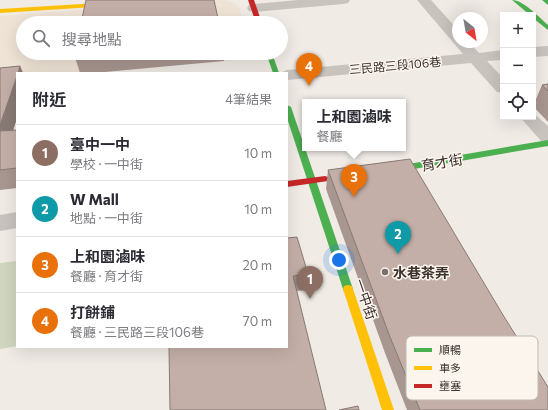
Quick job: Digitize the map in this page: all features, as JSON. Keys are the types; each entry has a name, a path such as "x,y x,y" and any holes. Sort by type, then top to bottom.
{"street":[{"path":"0,12 173,0"},
{"path":"256,16 252,4 343,0"},
{"path":"424,0 452,32"},
{"path":"515,0 529,12"},
{"path":"544,0 548,3"},
{"path":"536,18 548,28"},
{"path":"466,48 500,85"},
{"path":"536,52 548,51"},
{"name":"三民路三段106巷","path":"288,75 500,55"},
{"path":"271,60 276,72"},
{"name":"一中街","path":"288,109 302,150"},
{"path":"532,120 548,137"},
{"name":"育才街","path":"374,172 411,168 548,143"},
{"name":"一中街","path":"302,151 388,410"},
{"path":"288,184 337,177"},
{"path":"0,223 16,220"}],"green space":[{"path":"16,261 16,346 0,349 0,263"}],"shaded area":[{"path":"203,0 224,0 234,3 239,7 241,16 16,16 16,60 83,60 80,72 16,72 16,74 0,85 0,16"}],"building":[{"path":"86,0 214,0 217,16 83,16"},
{"path":"20,66 18,72 16,72 16,79 0,125 0,68"},
{"path":"548,84 548,91 542,85"},
{"path":"16,130 16,168 0,170 0,131"},
{"path":"410,159 516,336 406,336 406,376 328,170"},
{"path":"297,237 308,274 293,276 326,410 170,410 169,348 288,348 288,238"},
{"path":"538,371 548,387 548,410 420,410 416,400 538,400"},
{"path":"358,406 359,410 339,410"}],"traffic: fast":[{"path":"515,0 529,12"},
{"path":"545,0 548,3"},
{"path":"536,18 548,28"},
{"path":"271,60 276,72"},
{"path":"288,110 348,289"},
{"path":"385,171 548,143"}],"traffic: slow":[{"path":"0,11 173,0"},
{"path":"348,289 388,410"}],"traffic: jam":[{"path":"251,0 257,16"},
{"path":"288,184 325,179"}],"place":[{"name":"打餅鋪","path":"309,86"},
{"name":"上和園滷味","path":"354,197"},
{"name":"W Mall","path":"398,254"},
{"name":"水巷茶弄","path":"385,272"},
{"name":"臺中一中","path":"310,299"}]}
